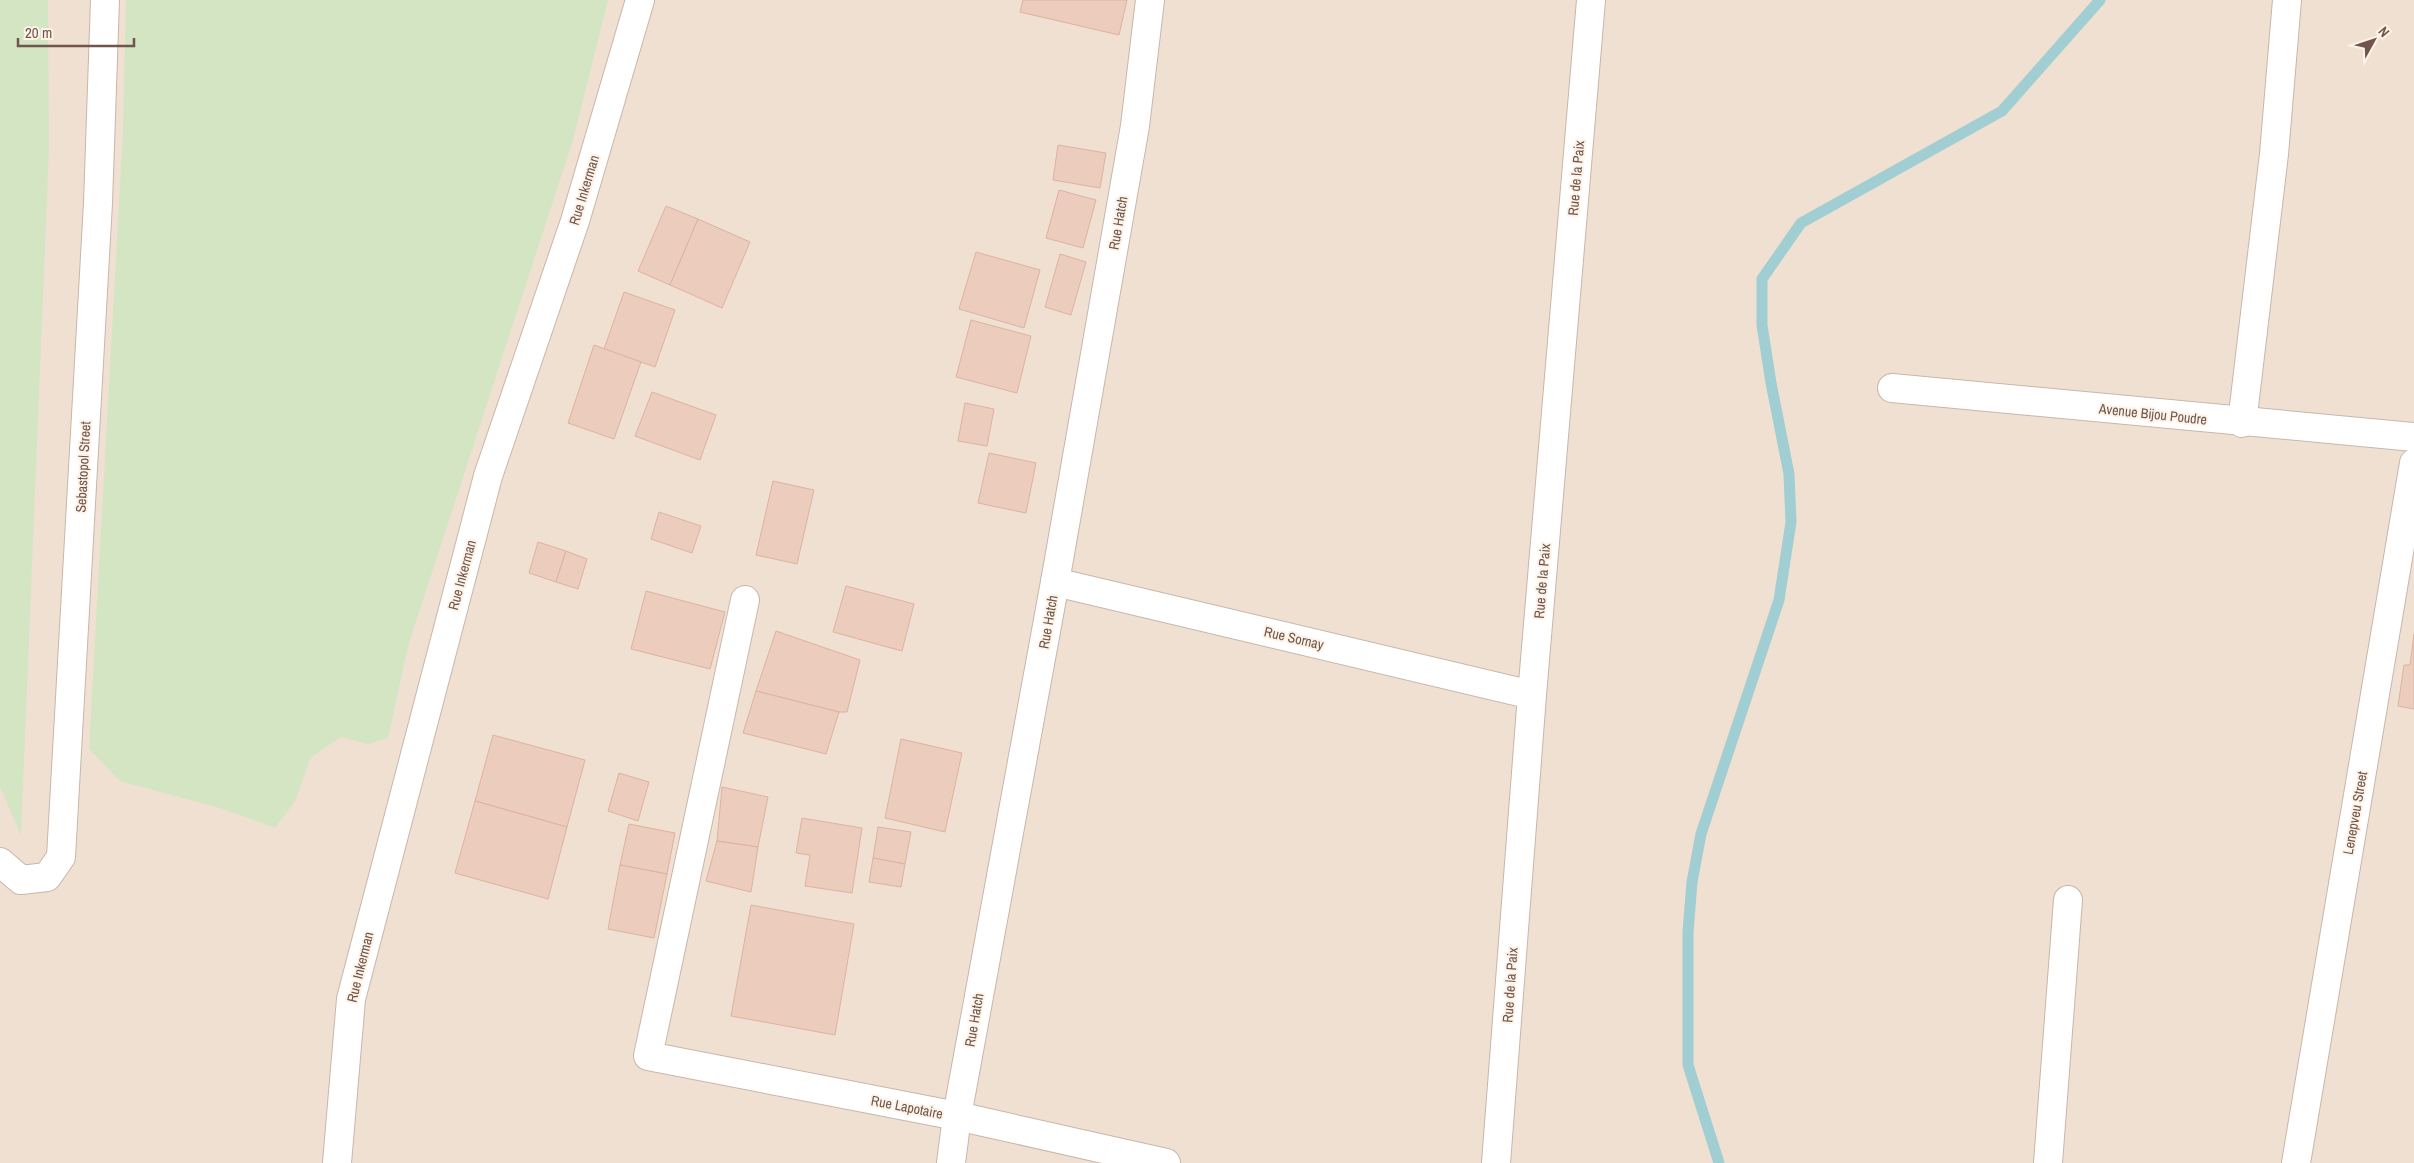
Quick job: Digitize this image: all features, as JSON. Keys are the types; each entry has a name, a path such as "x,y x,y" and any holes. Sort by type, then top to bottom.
{"street":[{"name":"Sebastopol Street","path":"0,862 21,880 47,877 61,857 98,203 105,0"},
{"name":"Rue Inkerman","path":"337,1163 354,990 488,476 575,221 640,0"},
{"name":"Rue Hatch","path":"951,1163 957,1116 1055,582 1135,126 1150,0"},
{"name":"Rue de la Paix","path":"1496,1163 1532,695 1591,0"},
{"path":"2242,422 2274,154 2287,0"},
{"name":"Avenue Bijou Poudre","path":"1892,388 2414,438"},
{"name":"Lenepveu Street","path":"2296,1163 2414,463"},
{"name":"Rue Sornay","path":"1055,582 1532,695"},
{"name":"Rue Lapotaire","path":"745,600 648,1056 957,1116 1166,1163"},
{"path":"2048,1163 2068,900"}],"shaded area":[{"path":"0,0 2414,0 2414,1163 0,1163"}],"green space":[{"path":"0,0 48,0 49,149 21,835 0,787"},
{"path":"126,0 608,0 573,140 408,646 388,738 368,744 341,737 311,757 295,801 275,828 220,808 120,781 89,749 123,130"}],"building":[{"path":"1023,0 1127,0 1119,35 1020,12"},
{"path":"1058,145 1106,153 1100,188 1053,180"},
{"path":"1059,190 1096,200 1083,248 1046,238"},
{"path":"666,206 698,219 670,285 638,271"},
{"path":"698,219 750,242 722,308 670,285"},
{"path":"976,252 1040,270 1024,328 959,309"},
{"path":"1060,254 1086,262 1071,315 1045,307"},
{"path":"624,292 675,310 655,367 604,349"},
{"path":"971,320 1031,336 1017,393 956,377"},
{"path":"594,345 641,362 614,439 568,423"},
{"path":"652,392 716,415 700,460 635,436"},
{"path":"965,403 994,409 987,446 958,441"},
{"path":"989,453 1036,463 1026,513 978,503"},
{"path":"773,481 814,490 797,564 756,555"},
{"path":"659,512 701,526 692,553 651,539"},
{"path":"538,542 566,551 556,582 529,573"},
{"path":"566,551 587,559 578,589 556,582"},
{"path":"846,586 914,604 902,651 833,632"},
{"path":"646,591 725,612 710,669 631,649"},
{"path":"776,631 860,660 847,712 839,712 756,691"},
{"path":"2414,634 2414,709 2398,706 2404,665 2410,665"},
{"path":"756,691 839,712 826,754 743,733"},
{"path":"493,735 585,760 567,827 475,801"},
{"path":"901,739 962,753 945,832 885,818"},
{"path":"619,773 649,782 638,821 608,811"},
{"path":"722,787 768,797 758,847 717,841"},
{"path":"475,801 567,827 548,899 455,873"},
{"path":"802,818 862,828 852,893 805,886 810,855 796,853"},
{"path":"629,824 675,833 667,874 620,865"},
{"path":"878,827 911,832 905,864 873,858"},
{"path":"717,841 758,847 751,892 706,881"},
{"path":"873,858 905,864 901,887 869,882"},
{"path":"620,865 667,874 654,938 608,929"},
{"path":"751,905 854,924 835,1035 731,1016"}],"waterway":[{"path":"1719,1163 1688,1065 1688,932 1692,882 1701,834 1779,600 1791,522 1789,474 1762,325 1762,279 1801,223 2002,111 2100,0"}]}
